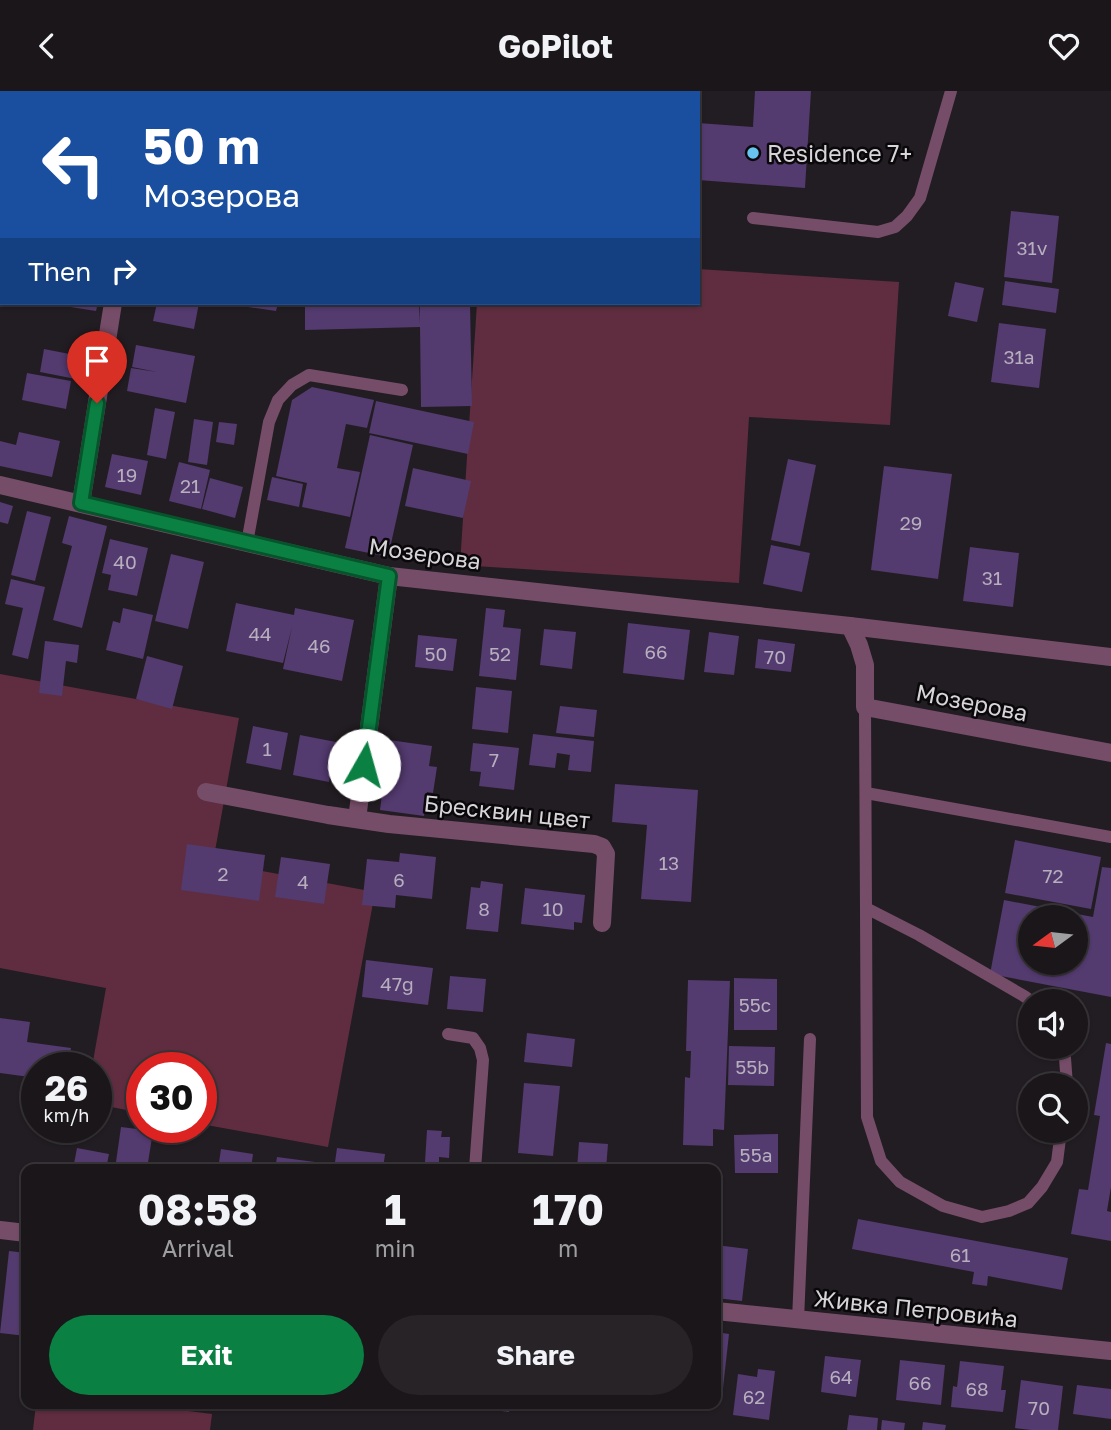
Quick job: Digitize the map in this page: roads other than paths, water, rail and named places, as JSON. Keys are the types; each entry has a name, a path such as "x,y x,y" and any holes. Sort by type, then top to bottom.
{"street":[{"path":"81,503 113,305"},
{"name":"Мозерова","path":"0,485 389,576 1111,657"},
{"path":"357,819 389,576"},
{"path":"850,626 865,665 865,706"},
{"name":"Мозерова","path":"865,706 1111,754"},
{"name":"Бресквин цвет","path":"206,792 357,819 594,844 602,847 606,854 602,923"},
{"path":"0,1230 21,1232"},
{"name":"Живка Петровића","path":"721,1312 1111,1351"}],"lane":[{"path":"753,218 878,232 895,227 920,198 951,91"},
{"path":"247,543 269,422 278,400 292,386 309,375 402,390"},
{"path":"865,706 867,1117 881,1161 900,1182 943,1206 982,1217 1009,1211 1028,1203 1042,1187 1057,1162 1059,1143"},
{"path":"866,793 1111,837"},
{"path":"866,908 919,935 1018,993"},
{"path":"448,1034 473,1038 480,1048 483,1060 475,1164"},
{"path":"798,1320 810,1039"}],"place":[{"name":"Residence 7+","path":"753,153"}]}
